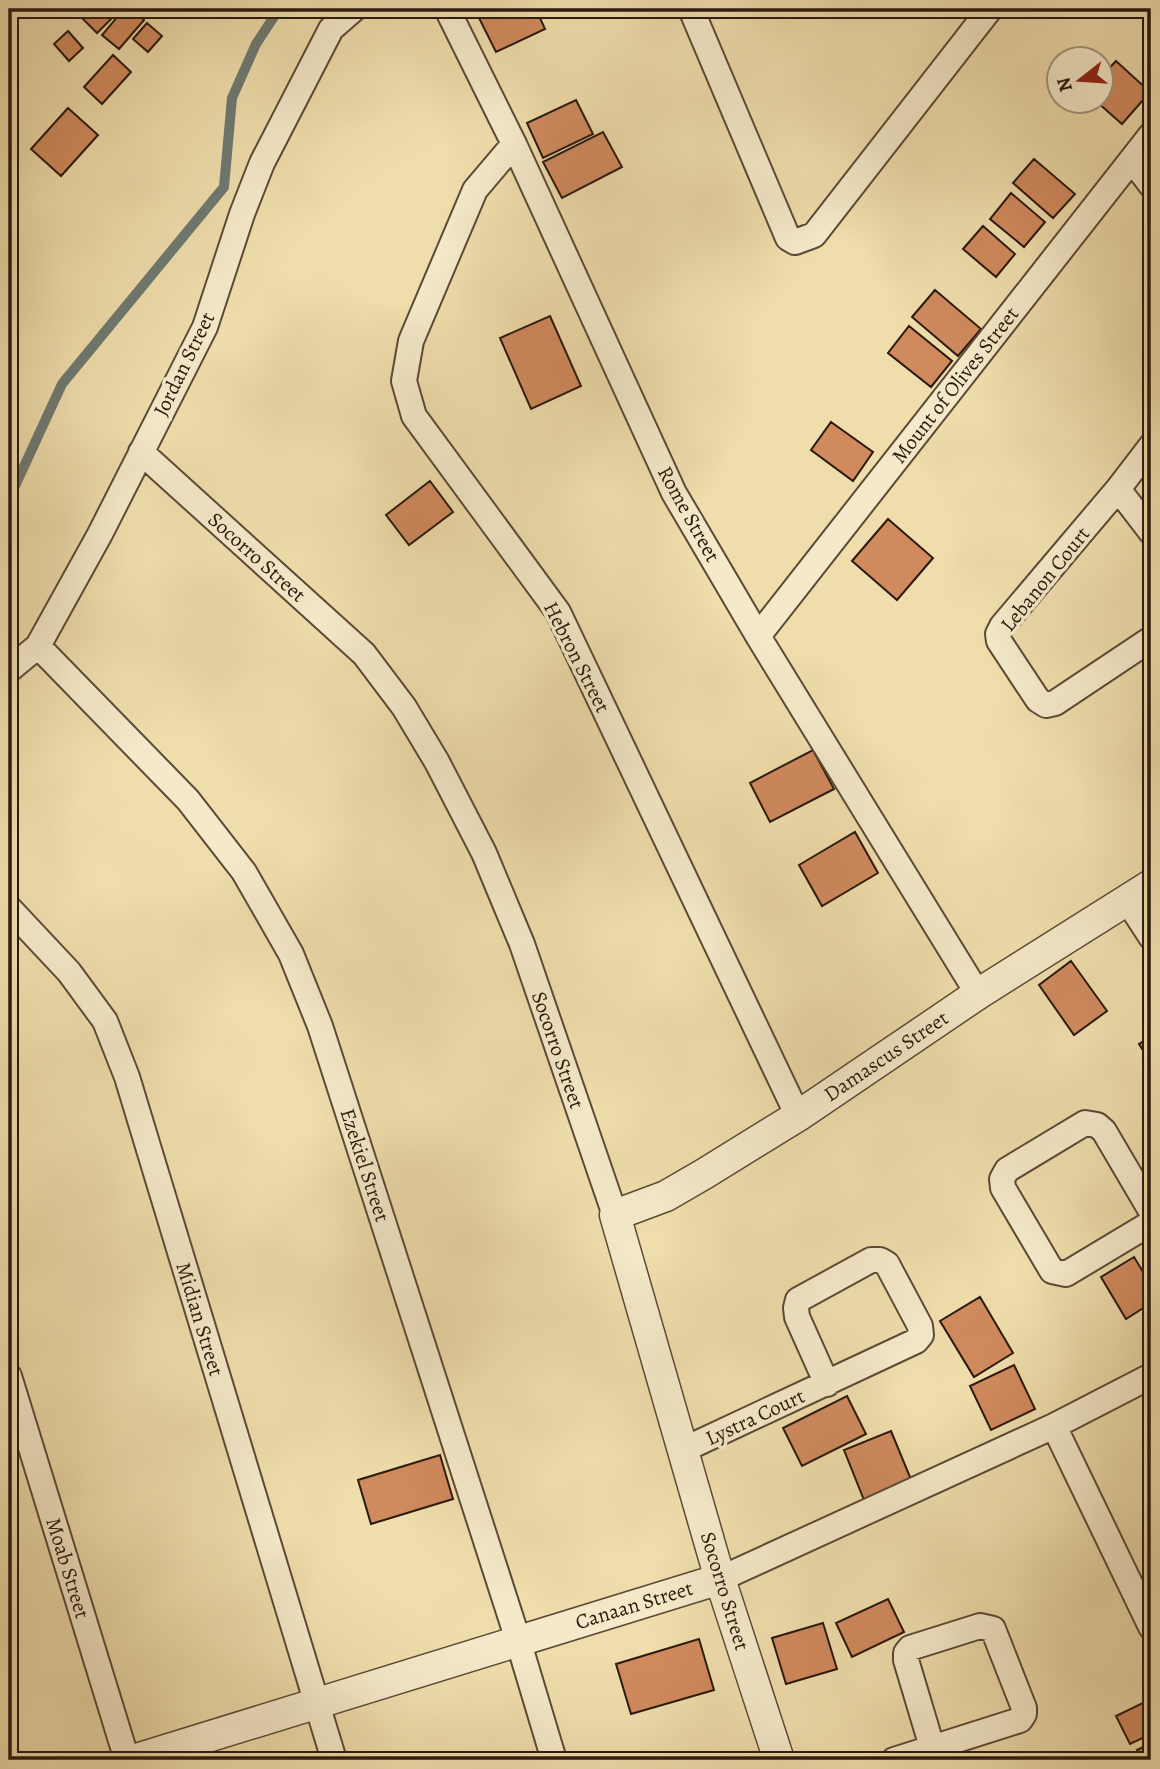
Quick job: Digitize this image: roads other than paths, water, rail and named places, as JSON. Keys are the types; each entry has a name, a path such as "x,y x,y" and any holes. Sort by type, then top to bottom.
{"street":[{"name":"Jordan Street","path":"9,670 38,646 100,534 205,327 262,163 331,29 354,9"},
{"name":"Rome Street","path":"447,9 514,144 674,493 758,636 978,994"},
{"path":"691,9 788,238 795,242 814,235 990,9"},
{"name":"Mount of Olives Street","path":"758,636 1151,135"},
{"name":"Hebron Street","path":"514,144 475,190 411,341 404,381 414,416 558,612 798,1116"},
{"path":"1132,160 1151,185"},
{"name":"Lebanon Court","path":"1151,446 998,634 999,641 1038,700 1046,705 1055,703 1151,639"},
{"name":"Socorro Street","path":"141,452 364,654 404,706 437,762 484,853 522,944 615,1215 720,1579 779,1760"},
{"path":"1118,489 1151,532"},
{"name":"Ezekiel Street","path":"38,646 188,800 244,872 291,954 320,1026 518,1640 554,1760"},
{"path":"1139,893 1151,937"},
{"name":"Damascus Street","path":"615,1215 666,1196 798,1116 978,994 1139,893"},
{"name":"Midian Street","path":"9,908 69,972 110,1032 127,1077 334,1760"},
{"path":"1151,1211 1104,1131 1097,1125 1086,1123 1007,1170 1002,1179 1003,1188 1052,1271 1059,1274 1066,1274 1151,1223"},
{"name":"Lystra Court","path":"683,1450 827,1384 916,1341 920,1335 920,1326 887,1264 880,1260 871,1260 799,1300 797,1317 827,1384"},
{"name":"Moab Street","path":"9,1376 127,1760"},
{"name":"Canaan Street","path":"133,1760 720,1579 1054,1426 1151,1376"},
{"path":"1054,1426 1151,1627"},
{"path":"894,1760 1020,1720 1024,1708 993,1629 980,1626 910,1648 906,1653 932,1747"}],"waterway":[{"path":"9,499 62,384 224,187 232,98 256,44 279,9"}]}
